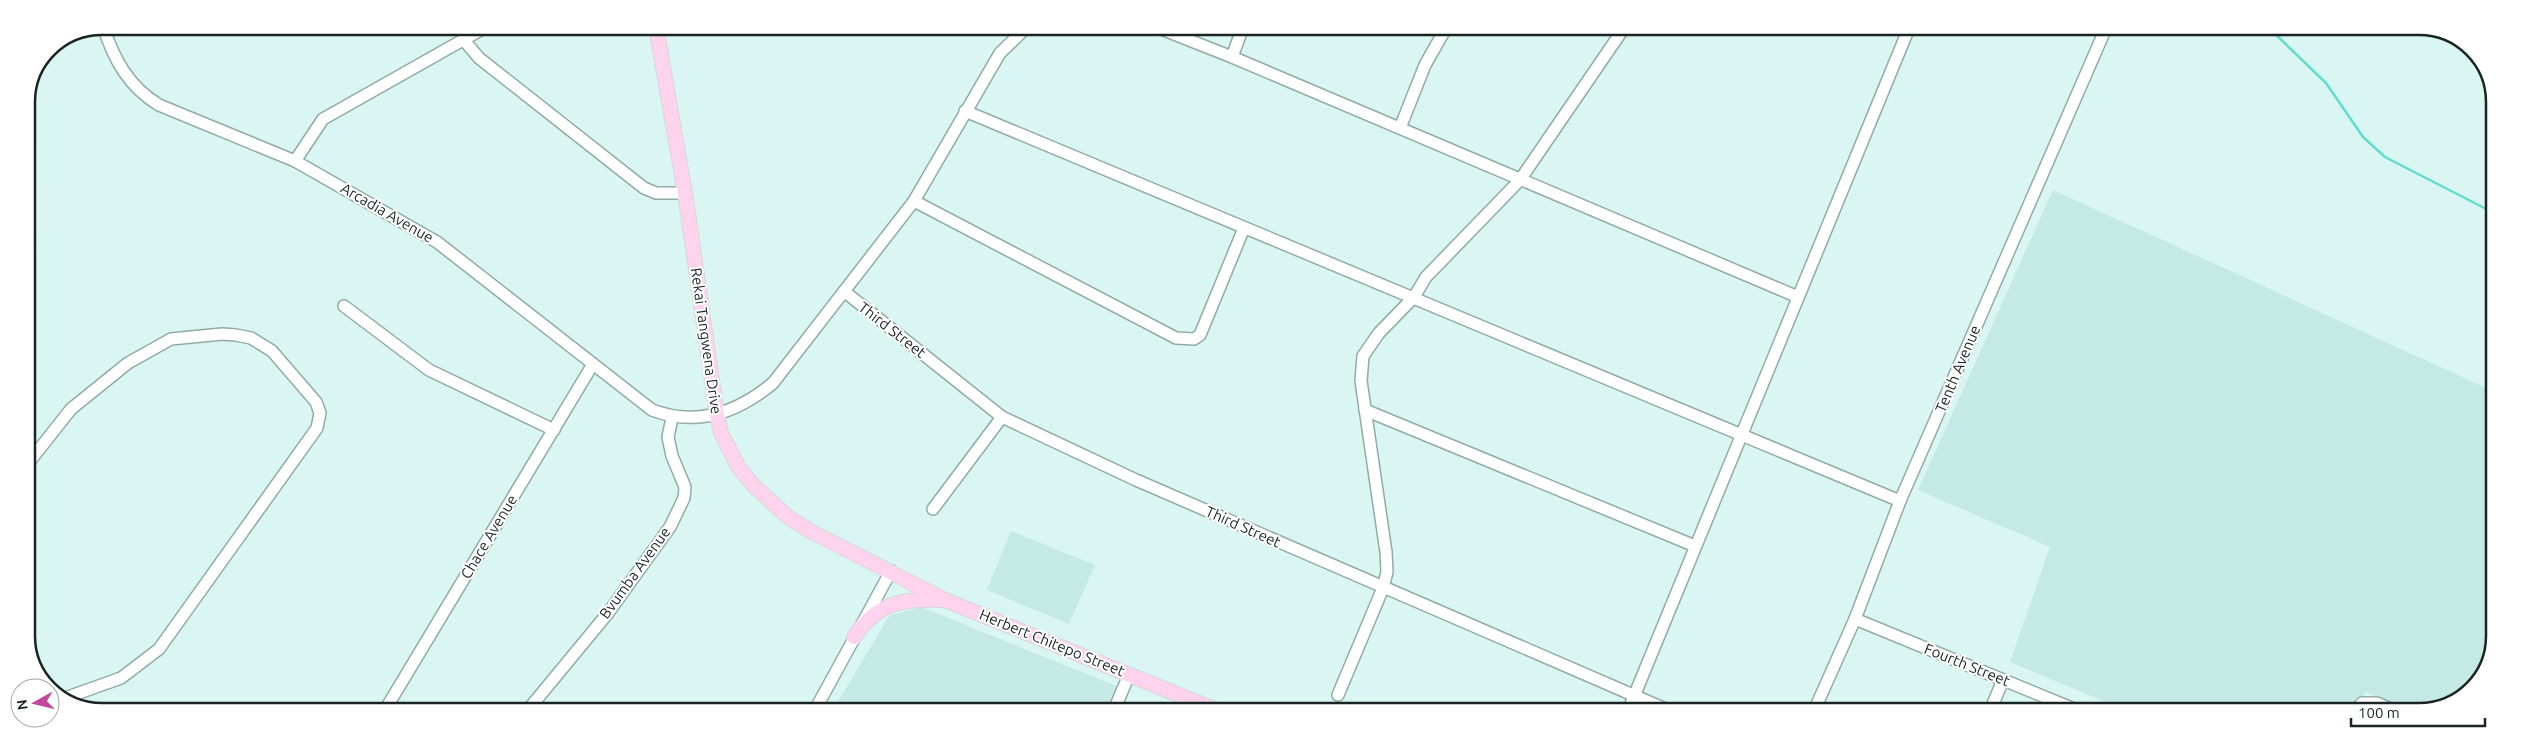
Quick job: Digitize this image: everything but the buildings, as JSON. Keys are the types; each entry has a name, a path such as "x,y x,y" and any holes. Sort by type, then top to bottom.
{"main road":[{"name":"Rekai Tangwena Drive","path":"657,35 685,193 721,433 739,468 754,486 788,517 812,532 890,571"},
{"name":"Herbert Chitepo Street","path":"890,571 945,600 1198,703"},
{"path":"854,637 863,623 883,608 915,599 945,600"}],"street":[{"name":"Arcadia Avenue","path":"107,35 120,67 141,94 159,105 295,161 437,242 652,410 672,418"},
{"path":"295,161 323,119 471,35"},
{"path":"672,418 688,419 717,415 758,396 773,383 914,201 1000,53 1019,35"},
{"path":"1176,35 1798,297"},
{"path":"1232,57 1240,35"},
{"path":"1400,128 1425,65 1442,35"},
{"path":"1338,695 1383,588 1387,572 1386,552 1361,381 1364,356 1379,333 1414,297 1426,277 1520,180 1619,35"},
{"path":"1632,703 1906,35"},
{"name":"Tenth Avenue","path":"1817,703 1854,618 1900,501 2103,35"},
{"path":"463,39 479,58 644,188 656,193 685,193"},
{"path":"965,111 1900,501"},
{"path":"914,201 1176,338 1187,340 1200,335 1244,228"},
{"name":"Third Street","path":"845,292 1002,417 1136,480 1651,703"},
{"path":"344,306 430,370 554,430"},
{"path":"35,455 71,409 128,363 171,339 222,334 250,338 272,351 316,402 320,413 316,428 159,649 121,678 71,696"},
{"name":"Chace Avenue","path":"389,703 593,364"},
{"path":"1365,410 1695,546"},
{"path":"933,509 1002,417"},
{"name":"Bvumba Avenue","path":"534,703 614,605 670,527 684,498 685,487 672,456 668,437 672,418"},
{"path":"820,703 890,571"},
{"name":"Fourth Street","path":"1854,618 2060,703"},
{"path":"1117,703 1129,675"},
{"path":"1993,703 2003,680"}],"shaded area":[{"path":"2053,190 2486,388 2486,636 2484,653 2475,673 2460,689 2453,694 2432,702 2391,703 2366,692 2359,703 2108,703 2010,662 2050,547 1918,490"},
{"path":"1011,531 1095,565 1069,624 987,590"},
{"path":"921,607 1119,687 1112,703 837,703 889,616"}],"waterway":[{"path":"2276,35 2326,83 2363,137 2385,157 2486,209"}]}
